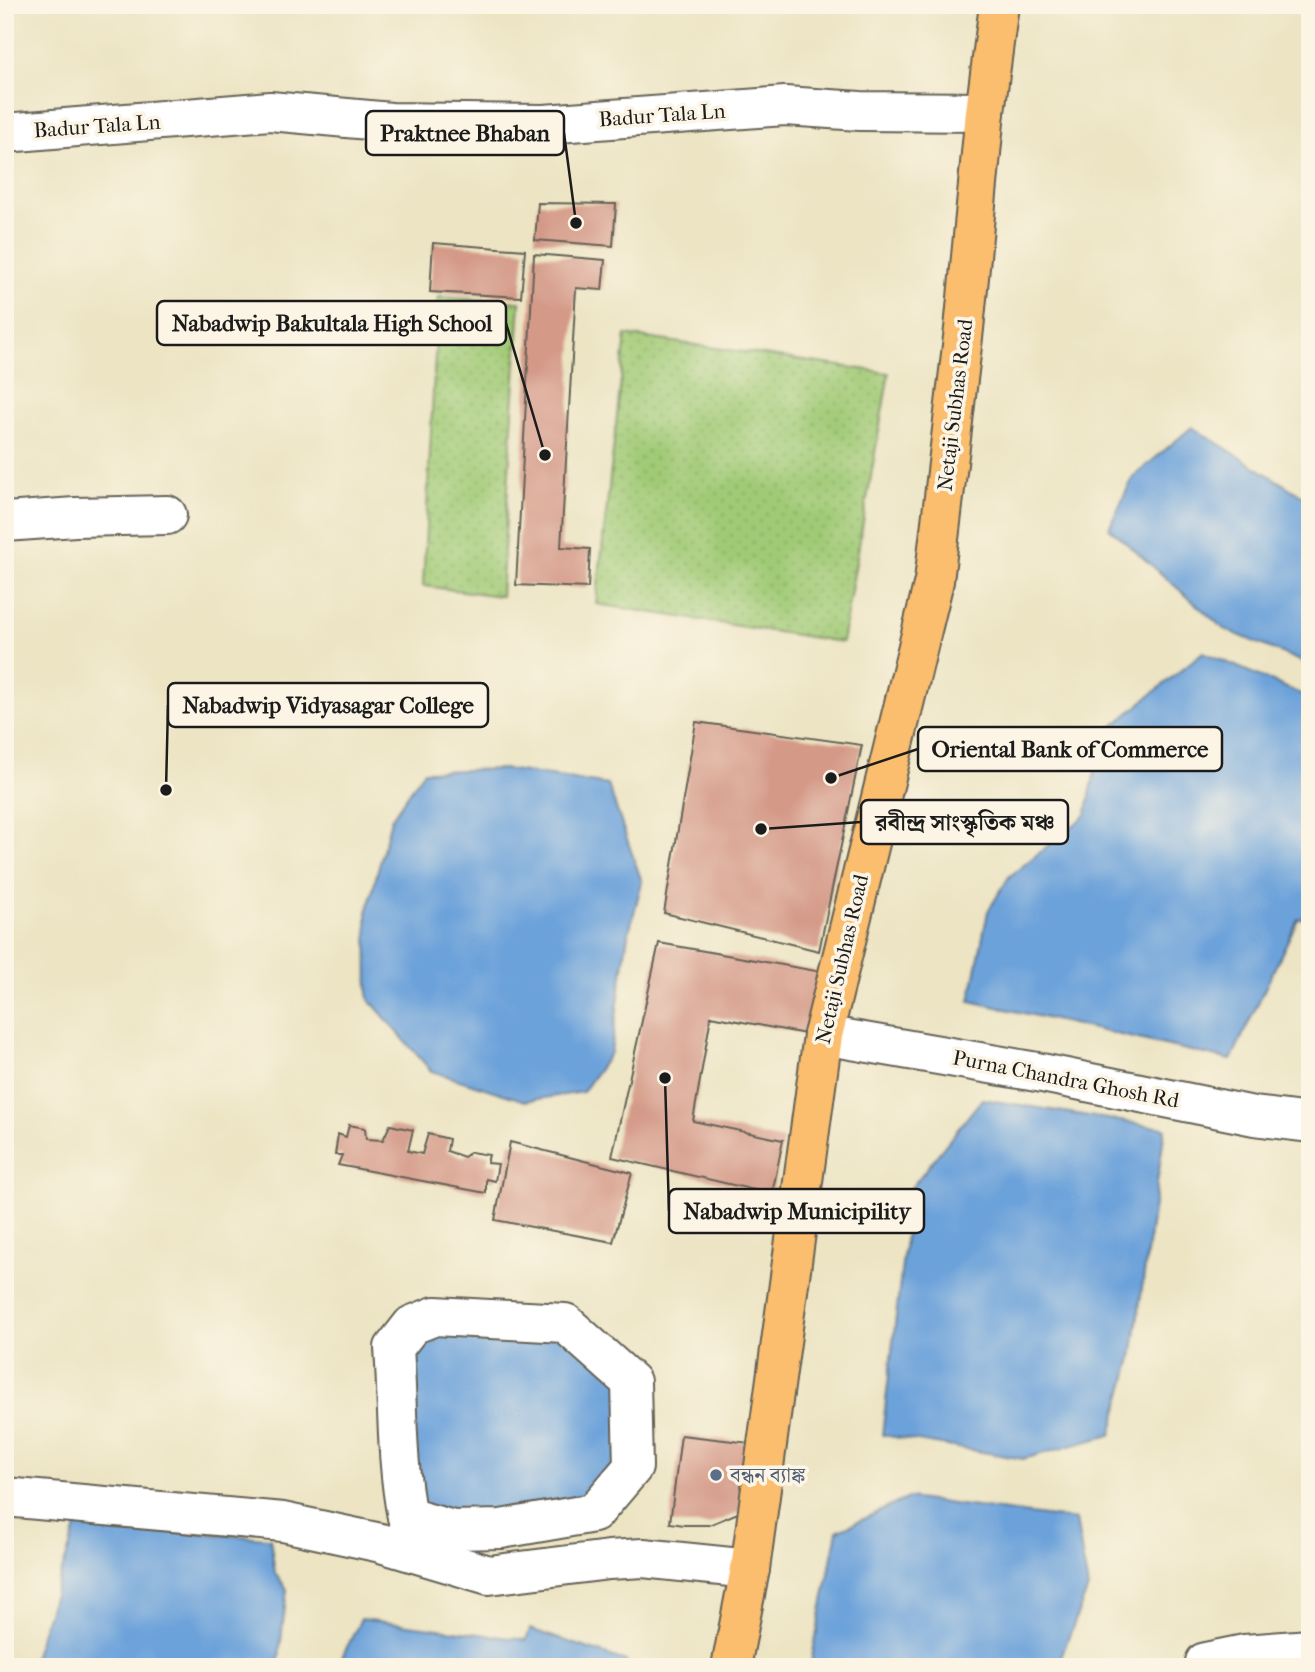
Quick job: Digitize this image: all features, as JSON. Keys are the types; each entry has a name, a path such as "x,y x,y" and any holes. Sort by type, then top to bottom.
{"main road":[{"name":"Netaji Subhas Road","path":"731,1667 750,1569 823,1035 934,581 999,5"}],"street":[{"name":"Badur Tala Ln","path":"5,133 270,111 391,122 544,124 785,106 860,111 985,112"},
{"path":"5,522 167,515"},
{"name":"Purna Chandra Ghosh Rd","path":"823,1035 1037,1072 1254,1116 1310,1124"},
{"path":"435,1316 565,1323 631,1381 634,1467 594,1514 501,1529 453,1530 407,1517 399,1480 394,1348 412,1325 435,1316"},
{"path":"5,1497 283,1522 381,1543 489,1575 643,1558 750,1569"},
{"path":"501,1529 520,1573"},
{"path":"1205,1662 1256,1652 1310,1649"}],"green space":[{"path":"438,297 520,302 501,596 423,586"},
{"path":"626,335 889,373 842,642 596,604"}],"water":[{"path":"1192,427 1310,501 1310,665 1224,629 1109,528 1133,477"},
{"path":"1203,652 1310,698 1310,917 1298,919 1231,1060 970,1001 988,911 1009,877 1086,815 1102,735"},
{"path":"505,769 608,785 642,882 627,940 611,1052 583,1092 525,1101 431,1071 368,998 367,912 391,819 424,771"},
{"path":"982,1099 1165,1128 1132,1358 1111,1435 1023,1459 882,1435 911,1188"},
{"path":"565,1323 631,1382 633,1467 594,1513 407,1517 412,1325"},
{"path":"908,1498 1076,1520 1088,1588 1057,1667 810,1667 837,1531"},
{"path":"77,1525 270,1538 275,1573 287,1589 278,1667 5,1667 33,1658"},
{"path":"361,1619 526,1640 530,1629 626,1661 629,1667 337,1667"}],"building":[{"path":"538,203 616,204 613,246 535,240"},
{"path":"433,243 525,250 521,297 430,292"},
{"path":"534,254 605,260 602,290 576,288 561,547 590,549 588,588 516,585"},
{"path":"696,722 862,745 819,951 664,913"},
{"path":"659,943 822,972 811,1035 711,1016 693,1121 783,1140 772,1194 612,1157"},
{"path":"349,1125 365,1128 366,1139 383,1140 390,1125 413,1130 408,1151 422,1154 428,1134 449,1139 447,1151 464,1157 471,1152 489,1155 487,1163 498,1164 495,1181 486,1179 486,1193 338,1165 342,1155 335,1155 338,1134 346,1137"},
{"path":"510,1142 632,1173 613,1242 495,1220"},
{"name":"বন্ধন ব্যাঙ্ক","path":"681,1435 759,1444 749,1497 738,1513 709,1525 670,1523"}],"place":[{"name":"Praktnee Bhaban","path":"576,223"},
{"name":"Nabadwip Bakultala High School","path":"545,455"},
{"name":"Oriental Bank of Commerce","path":"831,778"},
{"name":"Nabadwip Vidyasagar College","path":"166,790"},
{"name":"রবীন্দ্র সাংস্কৃতিক মঞ্চ","path":"761,829"},
{"name":"Nabadwip Municipility","path":"665,1078"},
{"name":"বন্ধন ব্যাঙ্ক","path":"716,1475"}]}
